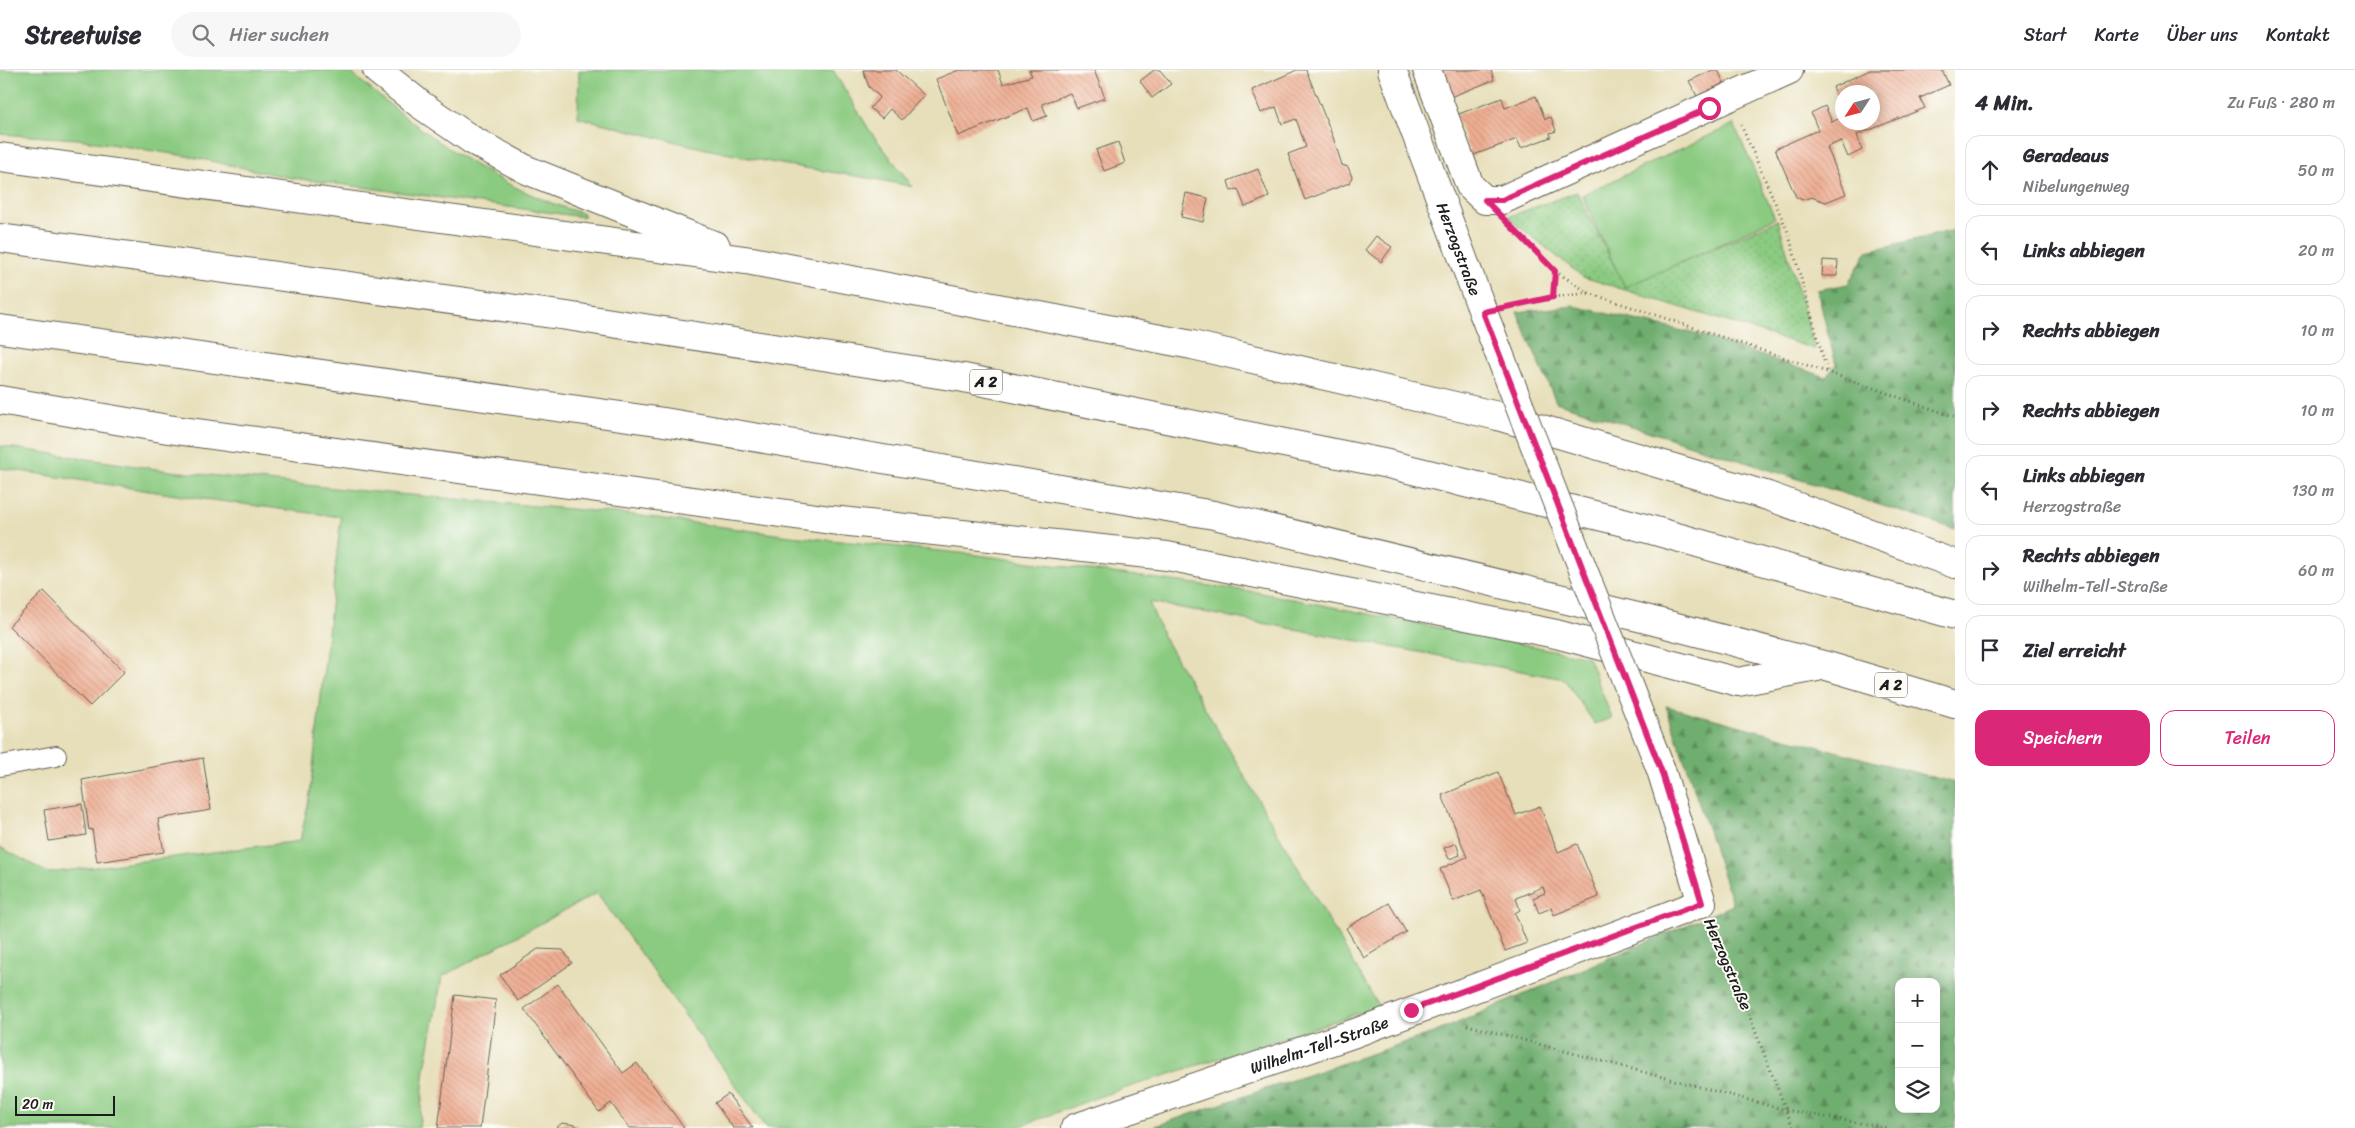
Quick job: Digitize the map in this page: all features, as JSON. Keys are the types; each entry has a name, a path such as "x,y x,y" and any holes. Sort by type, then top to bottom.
{"main road":[{"path":"377,70 421,105 472,140 527,170 752,261"},
{"name":"Herzogstraße","path":"1392,70 1483,312 1661,770 1702,903"},
{"path":"1427,70 1470,186 1485,200 1502,200 1729,99 1789,70"},
{"path":"0,158 752,261 1192,345 1498,416 1768,496 1955,564"},
{"name":"A 2","path":"0,238 567,316 964,378 1397,467 1623,522 1955,615"},
{"name":"A 2","path":"0,329 664,422 1214,515 1642,618 1827,666 1955,704"},
{"path":"0,400 168,429 831,520 1167,556 1556,634 1738,682 1827,666"},
{"path":"0,415 168,429"},
{"name":"Wilhelm-Tell-Straße","path":"1075,1128 1355,1033 1702,903"}],"lane":[{"path":"0,766 56,756"}],"path":[{"path":"1729,99 1788,232 1828,372"},
{"path":"1485,200 1555,271 1589,293 1828,372 1955,417"},
{"path":"1553,297 1555,271"},
{"path":"1483,312 1553,297 1589,293"},
{"name":"Herzogstraße","path":"1702,903 1723,944 1792,1128"},
{"path":"1458,1023 1786,1110 1888,1128"}],"green space":[{"path":"0,70 348,70 402,114 458,155 519,189 551,203 584,214 583,217 286,177 192,157 78,139 0,134"},
{"path":"579,70 833,70 870,131 913,187 722,152 578,117"},
{"path":"1734,124 1775,218 1625,289 1582,195"},
{"path":"1577,192 1625,287 1778,220 1815,349 1583,277 1507,217"},
{"path":"1955,230 1955,529 1556,402 1517,312 1574,306 1696,334 1826,377 1836,365 1817,290 1848,284 1867,251"},
{"path":"0,446 170,471 353,490 627,514 790,536 970,554 1256,592 1588,657 1612,718 1595,724 1564,679 1149,602 1163,636 1379,1007 1101,1096 1015,1128 766,1128 597,893 442,977 425,1068 419,1128 0,1128 0,847 48,873 300,841 310,794 341,517 189,497 0,468"},
{"path":"1666,706 1955,783 1955,1128 1149,1128 1436,1032 1733,905"}],"building":[{"path":"863,70 896,70 924,95 902,120 890,109 882,118 870,108 880,97 869,87"},
{"path":"959,70 998,70 1003,84 1032,76 1029,70 1094,70 1105,98 1077,108 1070,93 1042,104 1047,116 1033,121 1028,108 958,136 936,79"},
{"path":"1154,70 1160,70 1171,84 1152,98 1140,81"},
{"path":"1297,70 1306,70 1333,137 1342,165 1348,167 1352,177 1349,183 1305,200 1288,154 1306,147 1296,119 1282,124 1276,107 1261,113 1252,90"},
{"path":"1439,70 1491,70 1494,80 1450,97"},
{"path":"1713,70 1718,70 1724,83 1697,96 1689,81"},
{"path":"1870,70 1942,70 1949,85 1920,98 1925,108 1880,126 1880,85 1837,85"},
{"path":"1536,96 1545,119 1551,117 1556,131 1550,133 1551,137 1521,148 1517,139 1471,156 1456,115 1502,98 1505,108"},
{"path":"1825,106 1832,122 1835,120 1835,130 1870,130 1857,135 1862,150 1848,157 1841,141 1827,147 1846,194 1826,202 1811,197 1803,200 1796,197 1775,149 1818,130 1811,113"},
{"path":"1118,142 1125,163 1104,171 1096,150"},
{"path":"1258,169 1269,197 1245,207 1238,189 1231,191 1228,181"},
{"path":"1186,193 1208,198 1203,222 1181,217"},
{"path":"1376,236 1392,247 1381,262 1365,250"},
{"path":"1823,260 1838,261 1837,276 1822,276"},
{"path":"44,591 124,672 90,706 9,626"},
{"path":"203,758 211,810 158,819 164,852 97,862 92,829 89,830 82,780"},
{"path":"1498,772 1516,815 1540,806 1558,852 1577,844 1599,897 1554,915 1551,908 1539,913 1533,898 1545,893 1543,887 1516,898 1520,910 1515,913 1527,943 1505,951 1481,890 1453,901 1440,869 1467,857 1442,795"},
{"path":"82,804 86,835 49,841 44,810"},
{"path":"1456,843 1460,855 1449,859 1444,848"},
{"path":"1389,903 1406,932 1364,958 1346,928"},
{"path":"538,949 563,950 572,963 518,1001 500,975"},
{"path":"558,984 623,1073 637,1063 684,1128 629,1128 611,1103 599,1112 524,1009"},
{"path":"455,995 496,1000 480,1128 438,1128"},
{"path":"728,1094 753,1128 733,1128 715,1103"},
{"path":"562,1123 576,1125 578,1128 556,1128"}],"route":[{"path":"1411,1010 1702,903 1661,770 1483,312 1553,297 1555,271 1485,200 1502,200 1709,108"}]}
